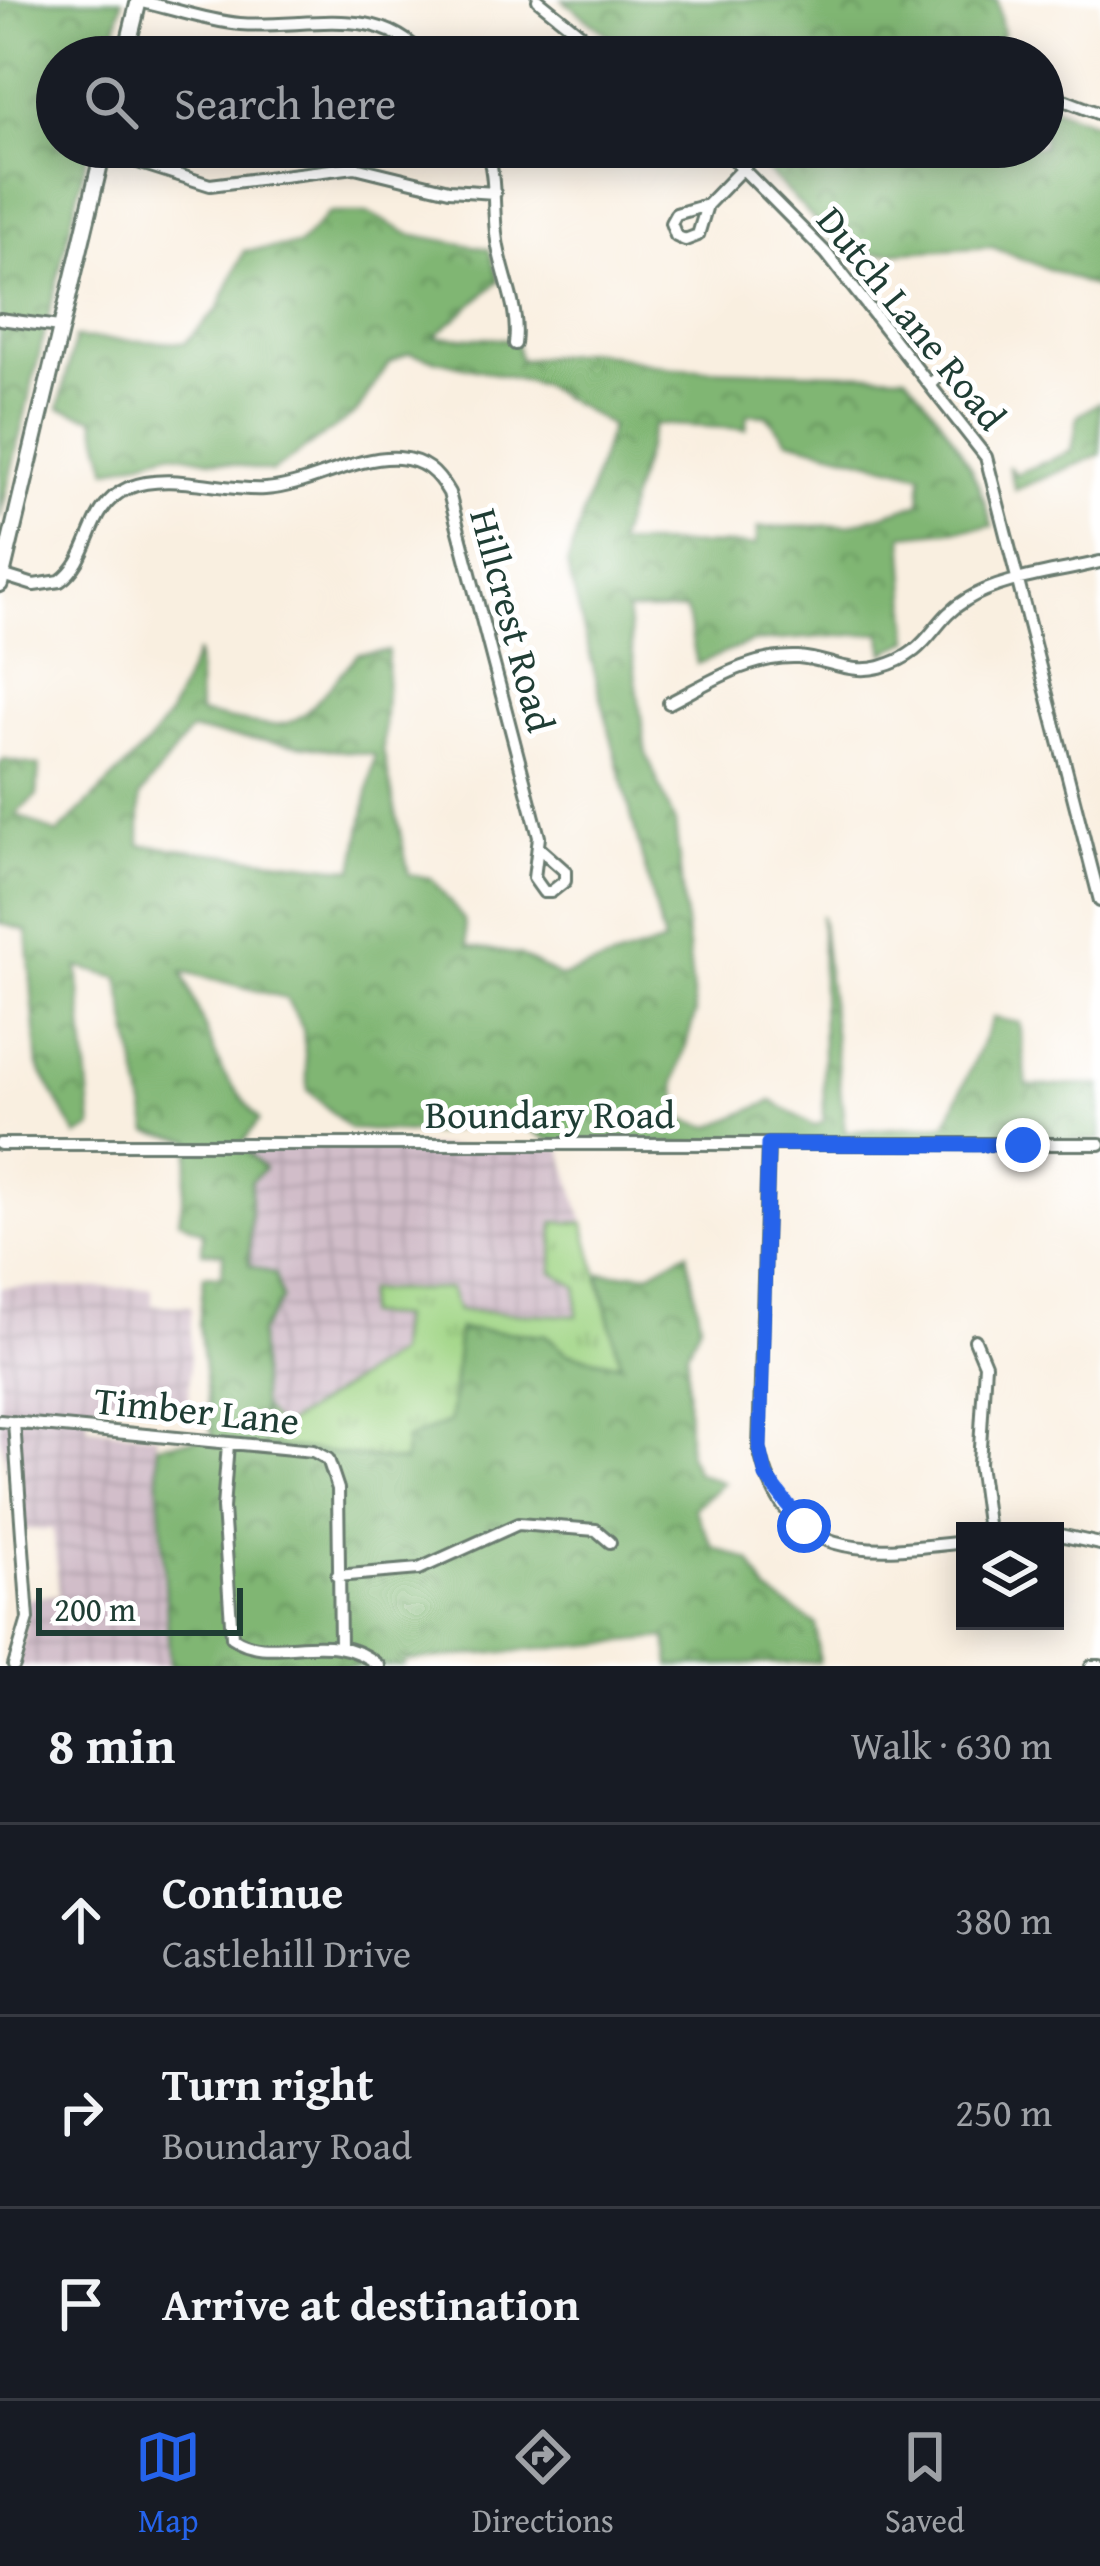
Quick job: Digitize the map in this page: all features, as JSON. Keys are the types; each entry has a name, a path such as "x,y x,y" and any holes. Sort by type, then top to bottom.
{"main road":[{"path":"130,36 139,0"},
{"path":"1,580 99,168"}],"street":[{"path":"139,0 239,24 380,24 405,36"},
{"path":"538,0 582,36"},
{"path":"1064,100 1100,114"},
{"path":"160,168 210,185 347,168"},
{"path":"362,168 449,190 495,193"},
{"path":"490,168 497,244 517,323 515,344"},
{"path":"707,205 742,168"},
{"name":"Dutch Lane Road","path":"744,168 826,253 986,457 1022,582 1100,901"},
{"path":"0,319 59,327"},
{"path":"930,384 956,362"},
{"name":"Hillcrest Road","path":"1,580 34,585 60,581 80,559 103,507 130,488 170,483 262,490 393,458 424,465 438,473 449,493 539,848"},
{"path":"669,703 758,659 806,658 860,671 881,667 926,645 960,603 1100,562"},
{"name":"Boundary Road","path":"0,1144 1100,1144"},
{"path":"768,1144 760,1448 766,1476 784,1507 835,1545 862,1552 956,1543"},
{"path":"975,1340 985,1364 979,1464 987,1522"},
{"name":"Timber Lane","path":"0,1421 313,1450 328,1459 338,1489 340,1645"},
{"path":"14,1423 28,1618 14,1666"},
{"path":"228,1444 223,1508 232,1637 246,1651 268,1654 340,1645 357,1649 379,1666"},
{"path":"337,1576 419,1569 518,1524 596,1530 610,1542"},
{"path":"1064,1536 1100,1544"}],"shaded area":[{"path":"240,1145 561,1148 584,1223 554,1223 577,1287 578,1316 458,1311 400,1317 396,1354 278,1429 264,1409 249,1265 251,1180"},
{"path":"0,1287 152,1288 152,1305 191,1306 189,1407 103,1397 89,1410 87,1427 156,1435 170,1666 12,1666 24,1641 25,1599 59,1594 53,1529 21,1530 0,1435"}],"green space":[{"path":"0,0 122,0 114,36 36,36 36,168 84,168 0,518"},
{"path":"563,0 997,0 1003,34 1002,36 609,36"},
{"path":"1064,112 1100,125 1100,289 992,247 848,255 764,168 1064,168"},
{"path":"329,213 369,213 409,234 489,249 499,281 434,337 515,339 520,360 592,351 671,368 906,375 958,446 985,504 992,526 903,535 910,640 885,653 881,633 752,642 697,664 686,610 627,611 646,753 675,823 695,1014 675,1082 681,1119 712,1127 772,1101 814,1126 824,1121 821,915 845,1132 946,1124 993,1018 1020,1023 1027,1086 1100,1085 1100,1140 560,1145 507,1119 434,1133 350,1129 308,1090 303,1029 286,998 182,971 223,1073 259,1120 241,1145 264,1169 251,1181 249,1265 275,1274 282,1299 259,1333 263,1445 404,1462 406,1439 450,1422 459,1329 546,1335 567,1353 620,1364 599,1274 649,1273 687,1252 700,1323 687,1352 688,1454 697,1473 724,1483 694,1508 713,1547 750,1561 767,1592 816,1624 819,1662 670,1666 667,1638 404,1661 404,1666 170,1666 157,1445 212,1437 199,1325 204,1275 222,1276 223,1253 202,1252 203,1232 179,1220 192,1140 149,1132 119,978 78,967 92,1128 77,1136 38,1066 27,931 0,923 0,765 4,760 39,766 37,795 16,814 57,834 147,745 168,717 197,652 199,713 277,725 305,713 358,654 388,651 383,750 409,875 431,878 464,920 468,946 519,955 560,977 664,943 567,565 611,426 542,385 409,353 389,363 357,412 272,472 170,452 108,470 94,418 59,408 75,338 185,343 218,309 244,251 299,245","holes":["748,414 766,415 788,440 922,474 920,503 849,525 758,528 756,545 617,544 654,424 746,429","190,731 375,755 354,869 140,845 140,796"]},
{"path":"1100,402 1100,455 1015,490 1008,466 1016,474 1072,451 1078,416"},
{"path":"554,1222 584,1223 621,1364 567,1353 546,1335 459,1329 450,1422 407,1439 404,1462 263,1445 264,1409 279,1429 396,1354 400,1317 365,1315 366,1291 450,1289 458,1311 577,1316 577,1287 553,1272"}],"route":[{"path":"804,1526 784,1507 766,1476 760,1448 768,1144 1023,1145"}]}
